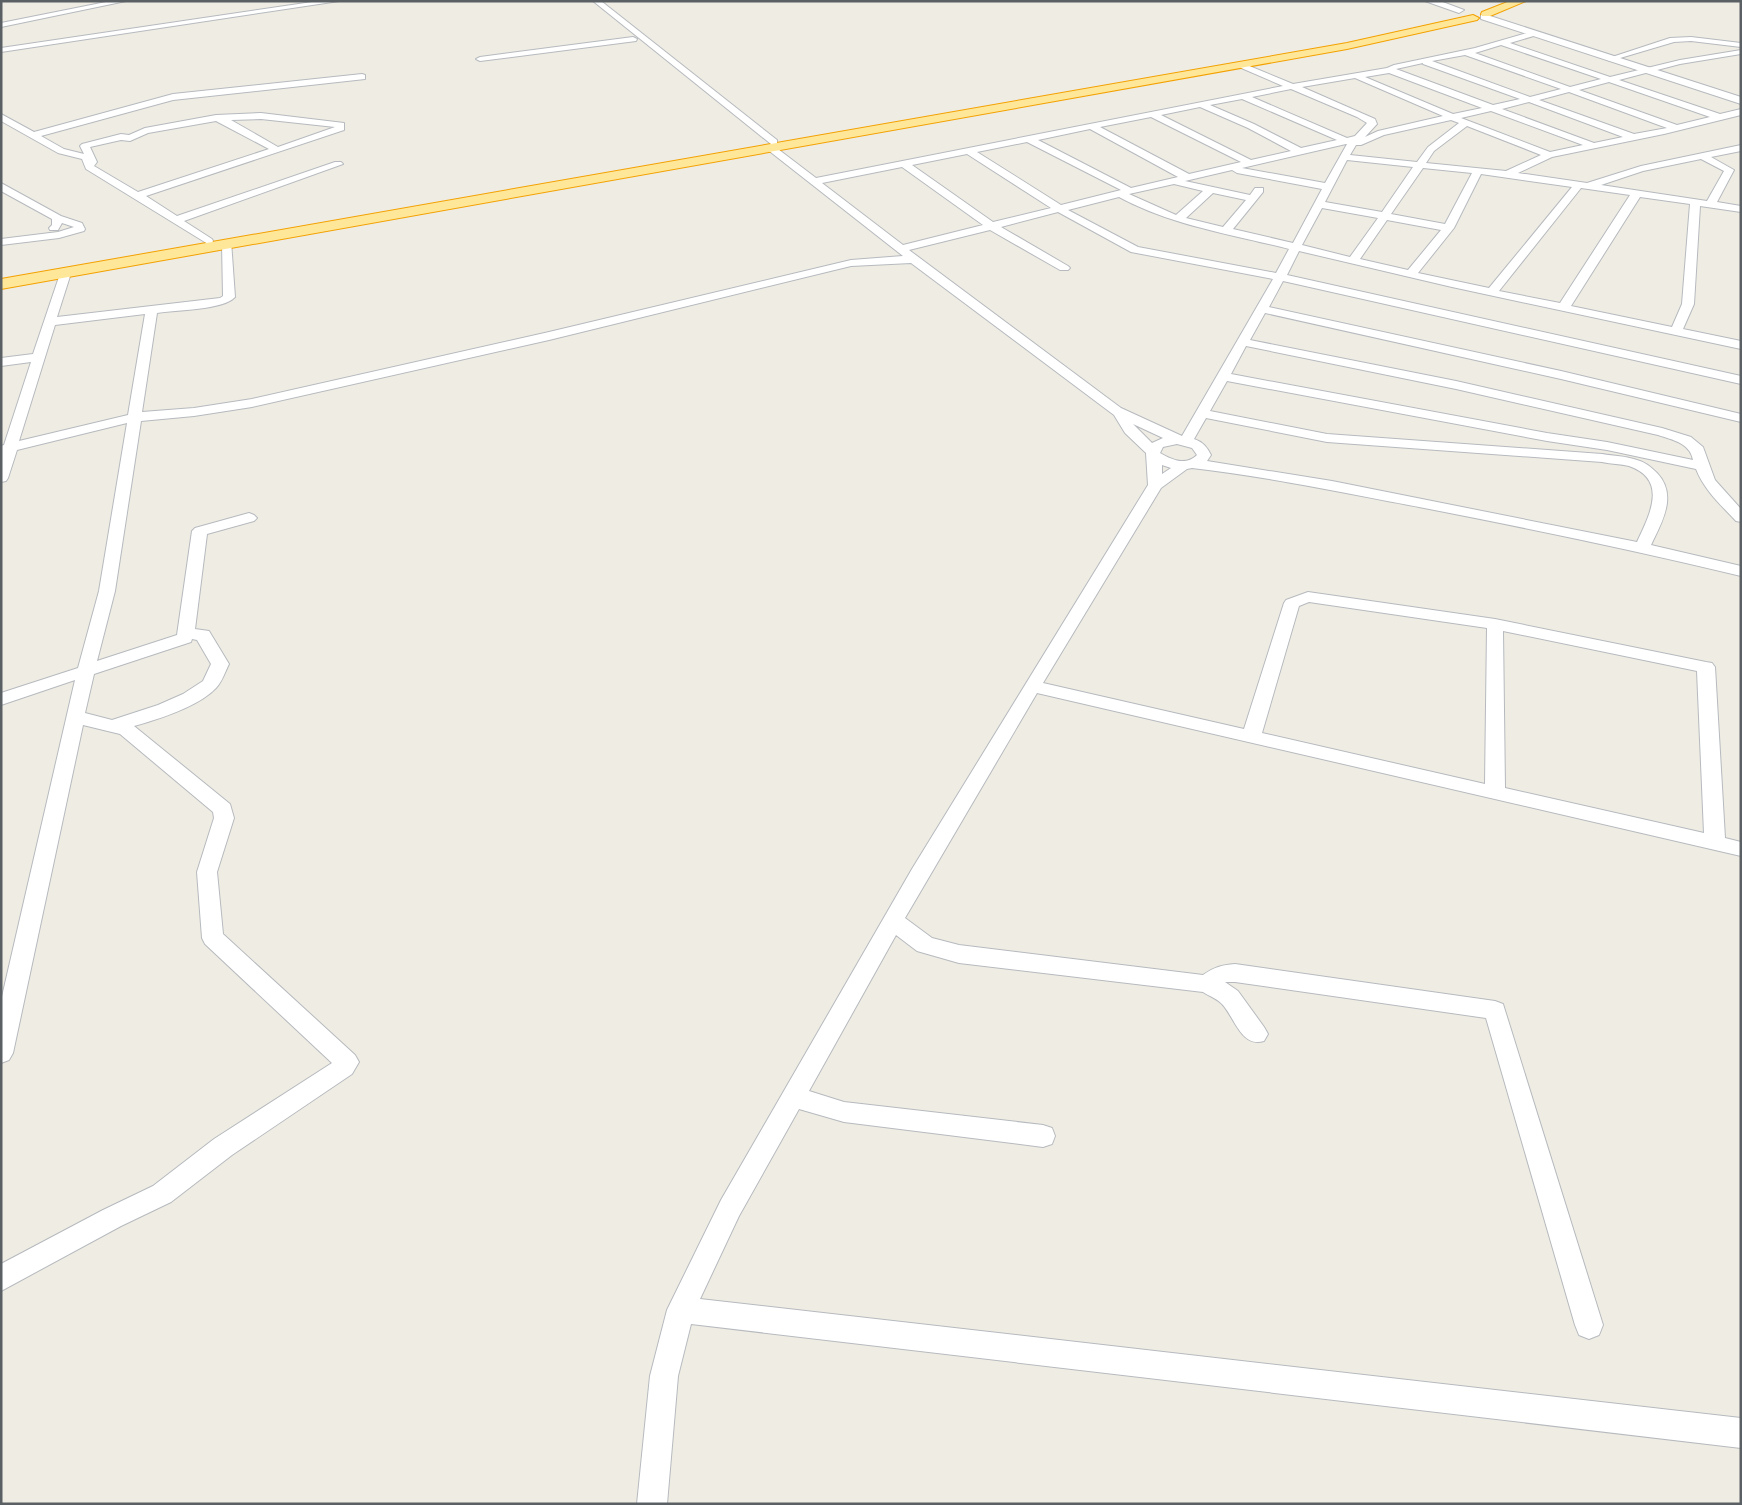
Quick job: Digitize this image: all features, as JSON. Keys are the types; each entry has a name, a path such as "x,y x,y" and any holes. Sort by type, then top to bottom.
{"highway":[{"path":"1,278 208,241 345,220 761,141 1365,39 1412,29 1458,12 1479,15 1506,1"},
{"path":"761,141 1242,65 1364,43 1479,15 1521,1"},
{"path":"1,284 227,243 320,223"}],"street":[{"path":"1,25 123,1"},
{"path":"86,30 97,35 318,1"},
{"path":"1,49 336,1"},
{"path":"586,1 761,141 816,181 836,200 1116,411 1182,441 1200,447 1203,451 1262,472"},
{"path":"598,1 761,141"},
{"path":"1429,1 1458,12"},
{"path":"50,15 68,23"},
{"path":"1479,15 1741,101"},
{"path":"816,181 1200,104 1390,70 1402,65 1465,52 1534,33"},
{"path":"480,59 633,39"},
{"path":"1610,59 1672,40 1691,39 1740,47"},
{"path":"1500,42 1720,117"},
{"path":"901,249 1126,192 1492,109 1740,47"},
{"path":"1465,52 1677,128"},
{"path":"1496,62 1533,54"},
{"path":"1425,61 1634,138"},
{"path":"1155,485 1153,468 1158,444 1182,441 1202,413 1280,277 1294,247 1352,142 1371,126 1372,121 1242,65"},
{"path":"1390,70 1414,80 1393,89 1396,94"},
{"path":"1390,70 1591,145"},
{"path":"1356,76 1453,118 1549,155"},
{"path":"34,135 173,97 362,77"},
{"path":"1242,96 1352,142"},
{"path":"1624,109 1670,100"},
{"path":"1200,104 1300,152"},
{"path":"1507,174 1549,155 1591,145 1634,138 1741,112"},
{"path":"1152,114 1250,163"},
{"path":"89,167 92,162 85,146 121,137 130,138 145,131 216,118 261,116 342,126 277,150 138,195"},
{"path":"2,117 61,150 85,157 88,160 89,167"},
{"path":"216,118 277,150"},
{"path":"1353,261 1420,165 1431,144 1466,123"},
{"path":"1091,126 1188,178"},
{"path":"1385,132 1410,139"},
{"path":"1027,138 1126,192 1144,206 1178,220 1411,274 1741,346"},
{"path":"1493,292 1585,185 1641,169 1741,148"},
{"path":"967,150 1061,210 1135,250 1280,277 1741,380"},
{"path":"1702,156 1730,170 1711,204"},
{"path":"1344,157 1507,174 1741,209"},
{"path":"903,163 993,227 1064,268"},
{"path":"177,220 338,164"},
{"path":"89,167 138,195 208,241"},
{"path":"1229,168 1328,187"},
{"path":"1411,274 1448,228 1478,171"},
{"path":"1225,232 1272,176"},
{"path":"1172,181 1252,198"},
{"path":"1,242 37,236 59,235 80,229 78,225 58,218 4,190"},
{"path":"1178,220 1210,190"},
{"path":"1564,307 1637,193"},
{"path":"1676,331 1688,304 1695,201"},
{"path":"1319,204 1448,228"},
{"path":"37,236 57,226 58,218"},
{"path":"50,322 223,301 230,297 227,243"},
{"path":"6,449 136,417 194,412 261,401 549,336 851,263 914,259"},
{"path":"1,478 6,449 39,357 65,273"},
{"path":"1,1054 86,670 107,591 152,309"},
{"path":"1261,309 1561,375 1741,418"},
{"path":"1242,342 1456,385 1662,432 1686,440 1698,450 1700,466 1706,480 1741,518"},
{"path":"1,362 39,357"},
{"path":"1223,376 1607,446 1700,466"},
{"path":"1116,411 1130,430 1155,454 1168,463 1262,472 1643,546 1741,570"},
{"path":"1202,413 1327,438 1602,458 1632,463 1642,467 1657,479 1662,494 1660,509 1643,546"},
{"path":"652,1504 664,1376 681,1310 730,1208 893,921 1032,686 1155,485 1188,465 1202,460 1204,456 1203,451"},
{"path":"1,699 86,670 174,644 185,638 200,531 249,518"},
{"path":"1251,736 1292,604 1308,597 1495,624 1706,667 1716,844"},
{"path":"1495,624 1495,793"},
{"path":"115,726 135,721 169,706 210,684 220,664 203,635 187,634"},
{"path":"1032,686 1741,849"},
{"path":"1,1278 112,1218 162,1194 223,1147 344,1068 347,1062 213,938 207,872 224,818 223,809 126,729 76,716"},
{"path":"893,921 925,945 959,954 1207,984 1230,997 1256,1034"},
{"path":"1207,984 1220,974 1236,973 1495,1010 1589,1325"},
{"path":"792,1098 844,1112 1043,1136"},
{"path":"681,1310 1741,1433"}]}
